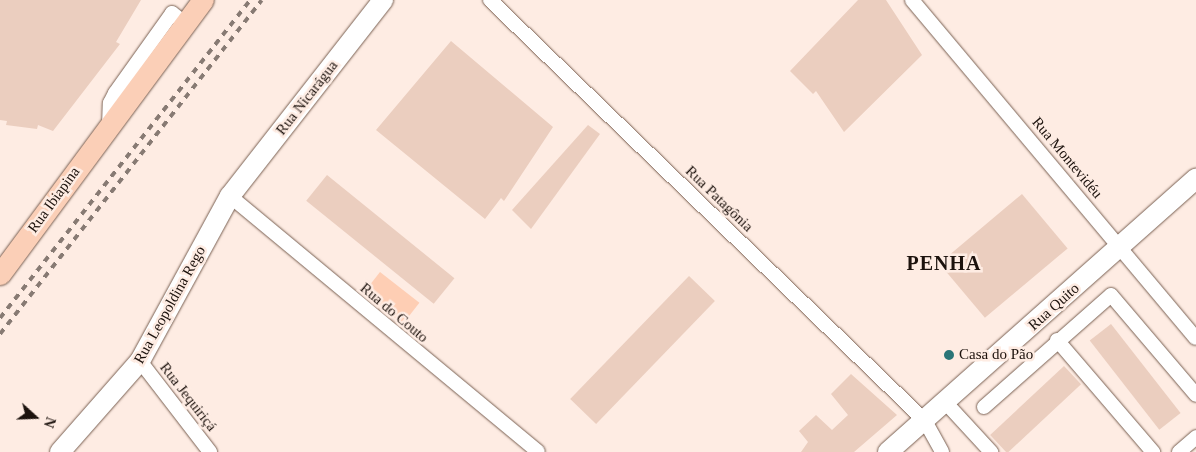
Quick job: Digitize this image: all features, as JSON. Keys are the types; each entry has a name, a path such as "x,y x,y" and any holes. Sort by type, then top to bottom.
{"main road":[{"name":"Rua Ibiapina","path":"0,274 109,127 180,19 203,0"},
{"name":"Rua Nicarágua","path":"230,196 383,0"},
{"name":"Rua Quito","path":"888,452 1121,248 1196,179"},
{"name":"Rua Leopoldina Rego","path":"60,452 140,361 230,196"}],"street":[{"name":"Rua Patagônia","path":"490,0 925,421 942,452"},
{"name":"Rua Montevidéu","path":"912,0 1196,338"},
{"name":"Rua do Couto","path":"230,196 538,452"},
{"path":"984,406 1056,340 1111,295 1196,394"},
{"path":"1056,340 1153,452"},
{"name":"Rua Jequiriçá","path":"140,361 210,452"},
{"path":"946,403 992,452"},
{"path":"1179,452 1196,436"}],"shaded area":[{"path":"380,272 419,303 403,324 363,293"}],"building":[{"path":"0,0 141,0 116,42 120,44 53,131 38,125 37,129 6,125 7,121 0,120"},
{"path":"858,0 886,0 922,55 844,132 816,91 813,94 790,71"},
{"path":"451,41 553,127 504,201 501,198 485,219 376,130"},
{"path":"588,125 600,134 531,229 512,210"},
{"path":"327,175 454,278 434,304 306,201"},
{"path":"1022,194 1068,248 985,318 939,263"},
{"path":"689,276 715,301 596,424 570,399"},
{"path":"1111,324 1181,413 1159,430 1090,341"},
{"path":"1064,366 1081,384 1008,452 1006,452 990,435"},
{"path":"851,374 897,415 854,452 801,452 808,442 799,431 816,415 832,430 848,415 831,394"}],"railway":[{"path":"0,318 250,0"},
{"path":"0,334 262,0"}],"place":[{"name":"Casa do Pão","path":"949,355"}],"district":[{"name":"PENHA","path":"944,263"}]}
